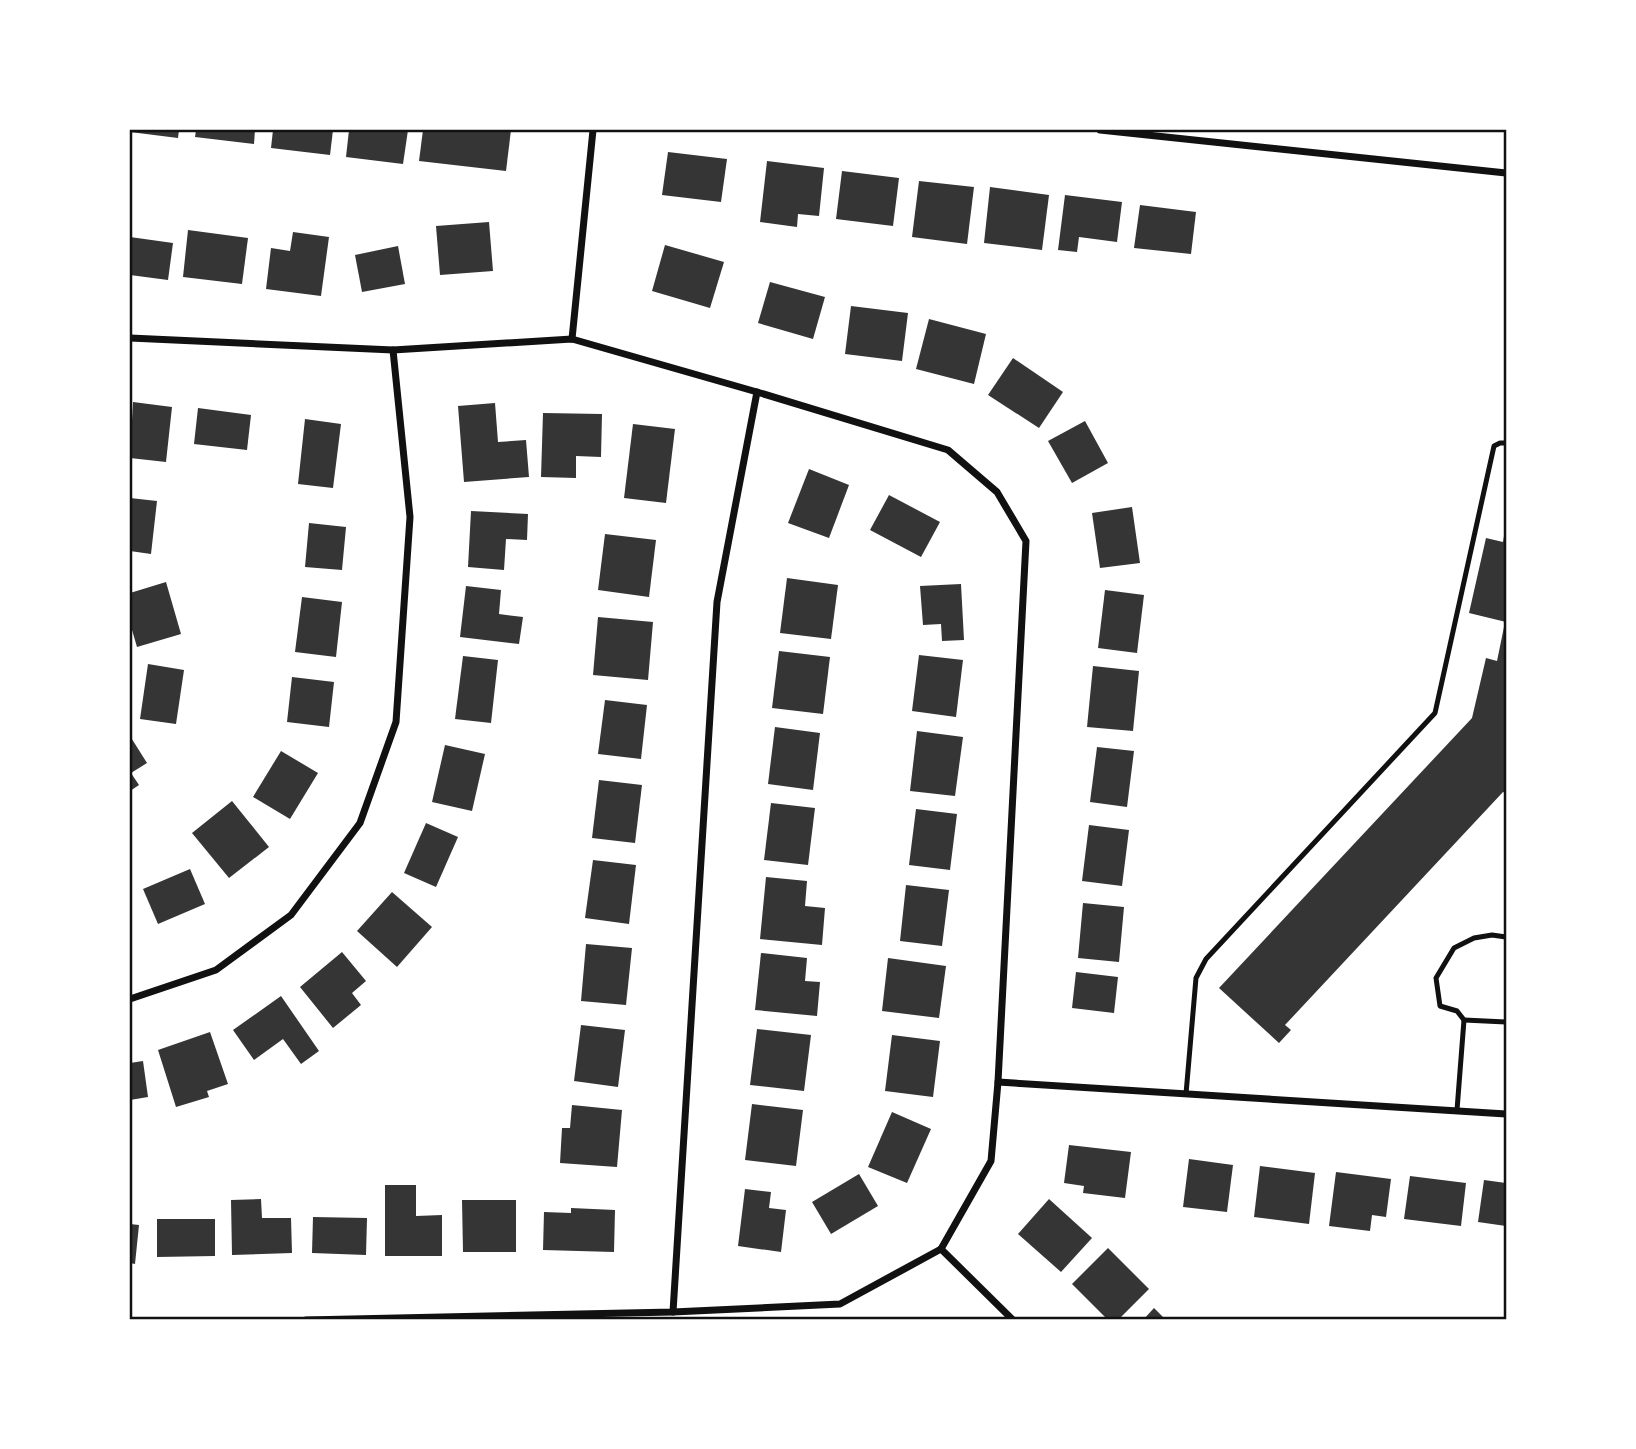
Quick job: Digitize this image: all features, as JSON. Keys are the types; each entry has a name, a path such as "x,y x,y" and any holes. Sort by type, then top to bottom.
{"street":[{"path":"572,339 593,130"},
{"path":"1100,130 1507,173"},
{"path":"130,338 393,351 572,339 948,450 997,492 1026,541 998,1082 991,1161 941,1249 839,1304 673,1312 306,1320"},
{"path":"130,999 216,970 291,915 360,823 396,722 410,517 393,351"},
{"path":"673,1312 717,602 757,392"},
{"path":"998,1082 1507,1114"},
{"path":"941,1249 1013,1320"}],"lane":[{"path":"1186,1094 1196,978 1206,959 1435,713 1494,446 1507,443"},
{"path":"1457,1110 1464,1020 1457,1011 1440,1006 1436,978 1454,948 1474,938 1492,935 1507,937"},
{"path":"1464,1020 1507,1022"}],"building":[{"path":"130,130 179,130 178,138"},
{"path":"196,130 255,130 254,144 195,137"},
{"path":"273,130 333,130 330,155 271,148"},
{"path":"349,130 408,130 403,164 346,157"},
{"path":"423,130 511,130 506,171 419,161"},
{"path":"668,152 727,159 721,202 662,195"},
{"path":"767,161 824,168 819,216 798,214 797,227 760,222"},
{"path":"842,171 899,178 893,226 836,219"},
{"path":"919,181 974,187 967,244 912,237"},
{"path":"990,187 1049,195 1042,250 984,243"},
{"path":"1065,195 1122,202 1117,242 1079,237 1077,252 1058,250"},
{"path":"1140,205 1196,212 1191,254 1134,248"},
{"path":"489,222 493,271 440,275 436,226"},
{"path":"188,230 248,238 242,284 183,277"},
{"path":"293,232 329,237 321,296 266,289 271,248 290,251"},
{"path":"130,237 173,243 168,280 130,275"},
{"path":"665,245 724,262 710,308 652,291"},
{"path":"398,246 405,284 362,292 355,255"},
{"path":"770,282 825,297 813,339 758,323"},
{"path":"851,306 908,313 902,361 845,354"},
{"path":"929,319 986,334 974,384 916,369"},
{"path":"1013,358 1063,392 1039,428 988,395"},
{"path":"133,402 172,407 166,462 130,458"},
{"path":"495,403 498,442 526,440 529,477 464,482 458,406"},
{"path":"198,408 251,415 247,450 194,444"},
{"path":"543,413 602,414 601,457 576,456 576,478 541,477"},
{"path":"305,419 341,424 333,488 298,484"},
{"path":"1085,421 1108,463 1072,483 1048,441"},
{"path":"633,424 675,429 666,503 624,498"},
{"path":"809,469 849,485 829,538 788,523"},
{"path":"889,495 940,522 921,557 870,530"},
{"path":"130,498 157,501 151,554 130,551"},
{"path":"1132,507 1140,563 1100,568 1092,513"},
{"path":"471,511 528,514 527,540 506,539 504,570 468,567"},
{"path":"309,523 346,527 342,570 305,567"},
{"path":"1505,530 1506,622 1469,613 1486,538 1503,542"},
{"path":"605,534 656,540 649,597 598,590"},
{"path":"787,578 838,585 831,639 780,633"},
{"path":"166,582 181,634 137,647 130,623 130,593"},
{"path":"961,584 964,640 942,641 941,624 923,625 920,586"},
{"path":"466,586 501,590 499,614 523,617 519,644 460,637"},
{"path":"1105,590 1144,595 1137,653 1098,648"},
{"path":"302,597 342,602 336,657 295,652"},
{"path":"598,617 653,622 648,680 593,675"},
{"path":"1505,622 1506,793 1503,792 1285,1025 1291,1030 1279,1043 1219,988 1472,718 1486,658 1497,661"},
{"path":"779,651 830,657 823,714 772,708"},
{"path":"919,655 963,660 956,717 912,711"},
{"path":"463,656 498,660 491,723 455,719"},
{"path":"148,664 184,670 176,724 140,719"},
{"path":"1093,666 1139,671 1133,731 1087,727"},
{"path":"292,677 334,682 329,727 287,722"},
{"path":"605,700 647,705 641,759 598,754"},
{"path":"775,727 820,733 813,790 768,784"},
{"path":"917,731 963,737 955,796 910,791"},
{"path":"130,736 147,763 131,773 139,785 130,791"},
{"path":"445,745 485,754 472,811 432,802"},
{"path":"1097,747 1134,751 1127,807 1090,802"},
{"path":"281,751 318,773 290,819 253,797"},
{"path":"599,780 642,785 635,843 592,838"},
{"path":"232,801 269,847 229,878 192,833"},
{"path":"771,803 815,808 808,865 764,860"},
{"path":"916,809 957,814 950,870 909,865"},
{"path":"426,823 458,837 436,887 404,873"},
{"path":"1089,825 1129,830 1122,886 1082,881"},
{"path":"593,860 636,865 629,924 585,918"},
{"path":"190,869 205,904 158,924 143,889"},
{"path":"766,877 807,881 805,906 825,908 822,945 760,939"},
{"path":"906,885 949,890 942,946 900,941"},
{"path":"392,892 432,927 397,967 357,931"},
{"path":"1083,903 1124,907 1119,962 1078,958"},
{"path":"586,944 632,948 626,1005 581,1001"},
{"path":"342,952 366,981 352,993 361,1005 333,1028 300,987"},
{"path":"761,953 807,958 805,981 820,982 817,1016 755,1010"},
{"path":"888,958 946,966 939,1018 882,1011"},
{"path":"1076,972 1118,977 1114,1013 1072,1008"},
{"path":"281,996 319,1051 301,1064 283,1039 254,1060 233,1030"},
{"path":"581,1025 625,1030 618,1087 574,1081"},
{"path":"757,1029 811,1035 804,1091 750,1085"},
{"path":"210,1032 228,1084 207,1091 209,1097 176,1107 158,1050"},
{"path":"892,1035 940,1041 933,1097 885,1091"},
{"path":"143,1061 148,1097 130,1100 130,1063"},
{"path":"752,1104 803,1110 796,1166 745,1160"},
{"path":"572,1105 622,1110 617,1167 560,1163 562,1128 570,1128"},
{"path":"892,1112 931,1129 907,1183 868,1167"},
{"path":"1069,1145 1131,1152 1125,1198 1083,1193 1084,1186 1064,1183"},
{"path":"1189,1159 1233,1165 1227,1212 1183,1207"},
{"path":"1260,1166 1315,1173 1309,1224 1254,1217"},
{"path":"1336,1172 1391,1179 1386,1217 1372,1215 1370,1231 1329,1226"},
{"path":"859,1174 878,1206 831,1234 812,1202"},
{"path":"1410,1176 1466,1183 1461,1226 1404,1219"},
{"path":"1484,1180 1506,1183 1506,1226 1478,1222"},
{"path":"385,1185 416,1185 416,1216 442,1215 442,1256 385,1256"},
{"path":"745,1189 771,1192 769,1208 786,1210 781,1252 738,1246"},
{"path":"261,1199 262,1218 291,1218 292,1253 232,1255 231,1200"},
{"path":"1049,1199 1092,1238 1061,1272 1018,1234"},
{"path":"462,1200 516,1200 516,1252 463,1252"},
{"path":"571,1208 615,1210 614,1252 543,1250 544,1212 571,1213"},
{"path":"313,1217 367,1218 366,1255 312,1253"},
{"path":"157,1219 215,1219 215,1256 157,1257"},
{"path":"130,1224 139,1225 135,1264 130,1263"},
{"path":"1108,1248 1149,1289 1118,1320 1108,1320 1072,1284"},
{"path":"1154,1308 1166,1320 1143,1320"}]}
